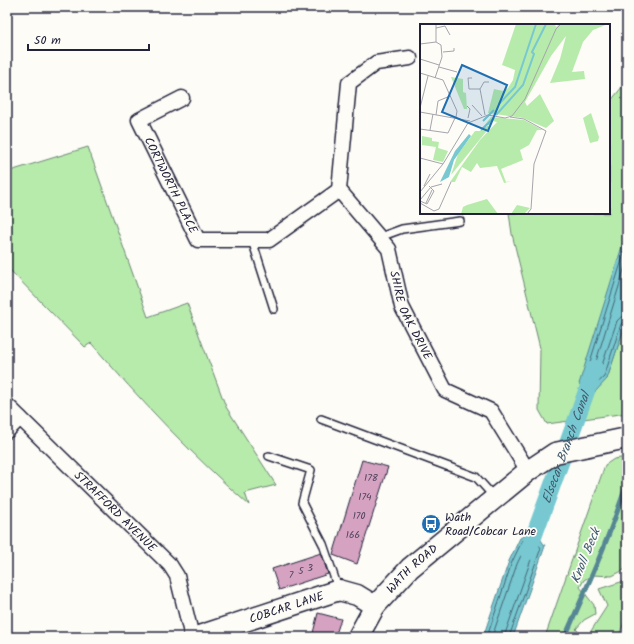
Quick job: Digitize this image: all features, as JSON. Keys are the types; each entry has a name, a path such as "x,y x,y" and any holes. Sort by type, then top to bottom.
{"main road":[{"name":"WATH ROAD","path":"358,637 375,606 410,568 528,471 555,453 626,438"},
{"name":"COBCAR LANE","path":"196,637 339,590 357,595 375,606"}],"street":[{"path":"338,190 349,83 376,63 410,58"},
{"name":"CORTWORTH PLACE","path":"182,98 139,120 198,240 269,240 338,190"},
{"name":"SHIRE OAK DRIVE","path":"338,190 389,249 402,307 445,390 491,411 528,471"},
{"name":"STRAFFORD AVENUE","path":"7,405 170,565 177,576 192,637"},
{"path":"7,431 20,418"}],"lane":[{"path":"380,237 402,229 460,221"},
{"path":"252,240 274,309"},
{"path":"321,419 476,477 495,498"},
{"path":"270,456 312,470 302,503 323,544 339,590"}],"green space":[{"path":"627,81 627,241 624,240 607,379 627,319 627,413 547,424 539,410 540,348 512,234 509,214 610,214 610,102"},
{"path":"88,147 148,317 187,303 226,407 276,485 245,493 249,505 207,467 167,427 91,343 85,347 7,267 7,172"},
{"path":"627,457 627,511 622,521 627,542 627,565 624,570 612,576 592,575 584,580 580,587 594,605 595,614 584,620 576,629 583,637 545,637 605,465 614,459"},
{"path":"627,580 627,616 618,637 594,637 591,631 607,606 599,589"}],"water":[{"path":"624,240 627,241 627,319 607,379 594,393 579,384"},
{"path":"535,531 545,546 513,637 483,637 509,561 520,538"}],"building":[{"path":"362,460 388,467 357,564 333,555"},
{"path":"321,553 328,574 279,590 272,569"},
{"path":"318,613 341,619 335,637 312,637"}],"waterway":[{"name":"Elsecar Branch Canal","path":"528,552 595,368"},
{"name":"Knoll Beck","path":"565,637 606,542 627,483"}],"place":[{"name":"Wath Road/Cobcar Lane","path":"431,524"}]}
